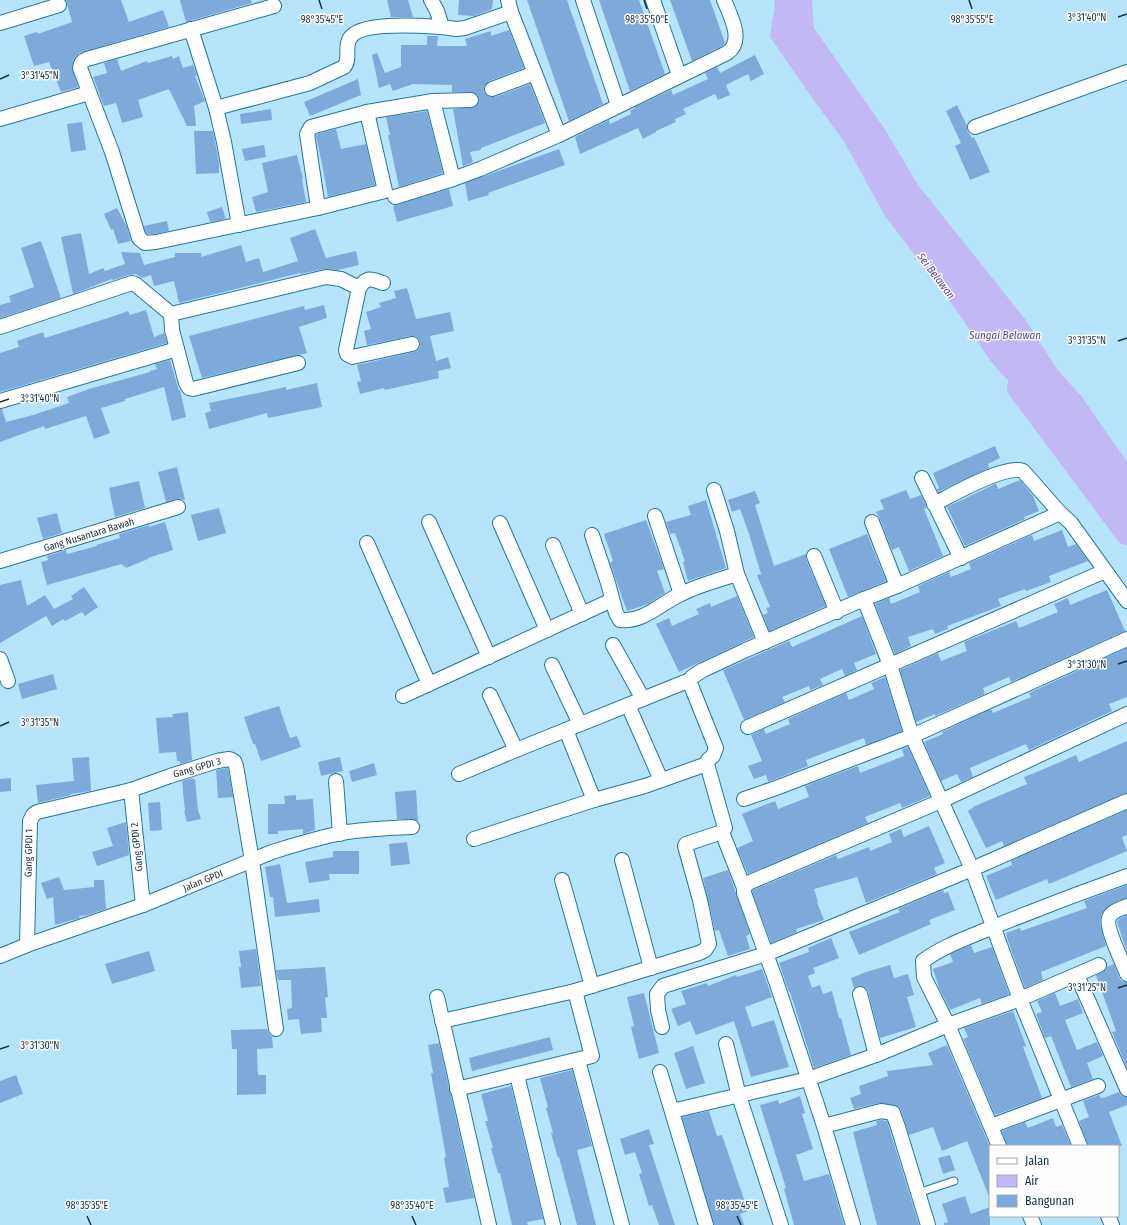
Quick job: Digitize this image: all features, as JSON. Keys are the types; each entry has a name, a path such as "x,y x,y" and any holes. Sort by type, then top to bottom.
{"street":[{"path":"431,0 437,11 442,27"},
{"path":"583,0 618,105"},
{"path":"652,0 679,75"},
{"path":"395,197 480,169 560,135 731,50 734,45 735,29 724,0"},
{"path":"0,23 59,5"},
{"path":"274,6 82,61 80,68 112,152 139,238 145,243 156,242 318,208 385,191 367,112"},
{"path":"216,108 310,83 344,67 347,63 347,47 349,38 360,30 393,25 456,29 465,28 510,6 560,135"},
{"path":"191,29 216,108 224,142 239,225"},
{"path":"492,89 535,73"},
{"path":"975,126 1125,76"},
{"path":"0,119 90,93"},
{"path":"318,208 307,134 311,128 367,112 433,101 471,100"},
{"path":"433,101 453,179"},
{"path":"171,314 321,278 329,277 351,284 362,283 369,279 383,283"},
{"path":"0,328 132,283 171,314 172,330 186,383 189,388 194,389 298,363"},
{"path":"351,284 346,354 352,357 412,344"},
{"path":"0,401 177,349"},
{"path":"934,504 986,478 1004,472 1023,471 1060,513 1071,523 1127,601"},
{"path":"922,478 961,558"},
{"path":"714,490 727,531 736,574 765,642"},
{"name":"Gang Nusantara Bawah","path":"0,562 178,507"},
{"path":"459,774 690,680 703,670 765,642 897,586 1060,513"},
{"path":"655,516 681,594"},
{"path":"430,522 489,657"},
{"path":"872,522 897,586"},
{"path":"500,523 547,630"},
{"path":"592,535 612,600 620,620 628,621 642,616 681,594 736,574"},
{"path":"367,543 429,684"},
{"path":"553,545 582,614"},
{"path":"814,556 837,612"},
{"path":"748,727 1105,571"},
{"path":"864,599 890,665 912,736 972,869 1020,998 1080,1145"},
{"path":"403,696 612,600"},
{"path":"744,799 912,736 1127,639"},
{"path":"612,645 643,699"},
{"path":"0,659 8,681"},
{"path":"552,665 580,724"},
{"path":"442,1021 575,991 705,950 709,944 700,900 685,846 686,844 722,832 725,828 707,764 708,760 713,756 716,748 690,680"},
{"path":"490,696 516,750"},
{"path":"628,705 661,780"},
{"path":"744,888 748,884 941,800 1127,714"},
{"path":"566,730 594,800"},
{"name":"Gang GPDI 3","path":"131,790 217,761 229,759 234,761 252,861"},
{"path":"474,839 707,764"},
{"path":"336,781 340,834"},
{"name":"Gang GPDI 2","path":"131,790 143,905"},
{"name":"Gang GPDI 1","path":"27,945 30,821 32,816 37,812 131,790"},
{"path":"662,1027 658,1010 657,994 663,986 766,954 972,869 1127,801"},
{"name":"Jalan GPDI","path":"0,956 27,945 143,905 294,845 340,834 372,829 412,827"},
{"path":"722,832 744,888 745,897 766,954 824,1126 853,1225"},
{"path":"622,860 651,968"},
{"path":"252,861 276,1029"},
{"path":"999,1145 948,1025 924,977 923,961 936,951 993,927 1071,896 1127,876"},
{"path":"562,880 592,986"},
{"path":"1127,906 1114,912 1109,918 1108,927 1127,974"},
{"path":"672,1111 808,1079 876,1055 1100,965"},
{"path":"1077,975 1127,1089"},
{"path":"457,1089 592,1056 575,991"},
{"path":"860,994 876,1055"},
{"path":"437,997 489,1225"},
{"path":"726,1044 739,1096 780,1225"},
{"path":"578,1060 622,1225"},
{"path":"660,1072 706,1225"},
{"path":"517,1075 553,1225"},
{"path":"991,1126 1098,1086"},
{"path":"824,1126 881,1111 892,1113 898,1127 928,1225"}],"lane":[{"path":"918,1193 954,1181"}],"water":[{"name":"Sungai Belawan","path":"774,0 812,0 814,28 886,131 918,185 1025,319 1057,369 1082,397 1127,462 1127,537 1115,515 1082,468 1045,421 992,363 957,311 885,216 843,140 770,37 775,3"}],"building":[{"path":"66,0 121,0 129,22 163,10 169,27 79,53 74,59 72,67 78,87 61,92 49,62 34,66 24,36 37,32 38,34 72,22"},
{"path":"180,0 251,0 252,3 186,22"},
{"path":"387,0 408,0 413,17 391,17"},
{"path":"459,0 493,0 492,9 474,16 458,15"},
{"path":"527,0 567,0 603,104 569,121"},
{"path":"599,0 639,0 665,74 630,91"},
{"path":"670,0 710,0 725,43 692,61"},
{"path":"509,30 524,68 489,81 484,87 484,92 490,97 495,97 530,84 545,123 481,148 481,150 470,152 473,162 463,166 453,109 475,107 479,100 478,95 471,92 452,92 452,85 413,84 393,91 390,84 379,88 372,55 377,53 385,73 401,67 401,45 427,45 427,36 438,36 437,46 467,46 465,39 491,31 491,36"},
{"path":"755,55 764,74 751,81 748,74 726,85 730,95 718,100 715,94 683,109 686,114 675,119 676,122 643,139 638,128 580,154 575,137 609,120 610,124 631,114 630,111 635,107 671,90 673,95 708,79 705,73 717,67 720,73"},
{"path":"172,56 173,59 179,56 183,68 193,65 197,75 195,76 205,101 194,106 196,126 187,126 169,89 138,100 143,117 122,123 116,103 104,106 93,77 107,73 104,63 117,59 121,71 147,61 148,63"},
{"path":"358,79 361,95 310,116 304,102"},
{"path":"957,105 967,126 967,130 972,138 974,137 990,172 970,180 955,146 961,143 946,111"},
{"path":"271,109 272,120 241,124 240,114"},
{"path":"427,111 443,173 399,187 388,135 390,135 386,117"},
{"path":"82,122 86,150 71,152 67,124"},
{"path":"336,129 341,149 366,144 375,185 328,197 316,136 317,134"},
{"path":"194,131 213,131 219,163 219,173 196,174"},
{"path":"264,145 266,157 245,161 242,149"},
{"path":"559,149 565,165 488,193 489,195 468,201 465,183"},
{"path":"297,155 303,179 306,202 256,212 252,197 268,192 262,163"},
{"path":"449,189 453,206 397,222 393,206"},
{"path":"222,207 226,219 210,222 207,212"},
{"path":"117,208 127,227 131,241 118,244 113,229 111,230 104,214"},
{"path":"167,221 169,231 155,234 146,233 144,226"},
{"path":"315,229 326,258 356,251 359,265 338,270 324,269 300,273 179,303 174,281 154,286 151,275 142,278 136,274 112,279 73,294 61,237 81,233 89,274 103,268 105,271 125,264 121,252 140,253 144,265 175,257 175,253 201,253 201,257 241,245 246,262 259,258 263,272 298,261 290,238"},
{"path":"41,241 61,298 0,318 0,305 11,302 9,296 34,287 21,248"},
{"path":"407,288 416,319 450,312 454,331 430,336 436,361 448,357 451,368 438,371 439,378 360,394 357,382 361,381 357,365 414,352 420,347 419,339 415,336 367,345 364,331 371,329 366,312 381,307 379,303 396,298 394,291"},
{"path":"324,305 327,318 299,327 307,353 202,378 189,336 304,306 305,310"},
{"path":"146,310 154,337 164,333 167,343 0,392 0,353 19,347 17,341 43,332 45,338 128,311 130,315"},
{"path":"170,360 179,391 180,390 186,417 172,421 164,387 101,408 110,433 94,439 86,416 45,429 44,426 0,442 0,409 2,409 6,422 33,415 69,403 67,397 89,389 150,372 157,369 155,364"},
{"path":"317,383 322,407 268,418 267,413 209,429 205,413 211,411 209,403 286,387 286,390"},
{"path":"995,446 1000,458 988,464 989,468 938,492 937,489 939,488 933,473"},
{"path":"177,467 185,500 176,499 166,502 158,472"},
{"path":"1020,480 1033,496 1039,511 1024,517 1025,519 965,546 947,507 995,484 998,489"},
{"path":"139,481 145,508 115,517 109,488"},
{"path":"906,490 910,499 921,495 926,505 926,508 924,509 943,556 909,571 899,547 892,550 876,512 884,509 880,500"},
{"path":"755,491 760,503 755,505 774,566 806,554 806,559 826,606 769,631 763,615 768,613 766,608 770,607 757,575 761,574 749,534 740,509 732,512 728,500"},
{"path":"706,500 726,568 688,581 683,562 685,561 675,533 670,534 666,522 691,515 688,506"},
{"path":"219,508 226,533 198,541 191,515"},
{"path":"57,513 62,533 43,539 37,518"},
{"path":"646,520 664,569 657,571 665,593 648,604 627,611 610,563 613,561 604,534"},
{"path":"165,522 173,550 148,558 126,568 122,564 47,585 41,562 48,560 47,556 66,550 67,554 97,546 96,545 120,538 119,534"},
{"path":"1062,530 1068,547 1076,544 1088,561 1049,576 1051,582 1026,591 1025,589 998,599 1001,606 947,626 948,629 935,634 933,629 908,637 911,646 895,654 875,604 889,598 891,604 920,592 918,586 949,572 951,577 971,569 969,563 1032,535 1034,541"},
{"path":"867,534 886,581 848,597 829,549"},
{"path":"21,580 27,606 45,595 54,609 73,599 71,596 84,587 98,607 85,616 82,612 65,621 63,619 52,626 46,616 0,643 0,585"},
{"path":"1107,590 1125,631 1011,682 1009,677 983,688 985,694 935,716 935,714 916,722 900,670 938,653 941,661 967,651 964,642 1016,621 1019,628 1058,612 1054,604 1068,598 1070,605"},
{"path":"737,596 754,637 679,672 656,624 669,618 672,626 699,614 696,609 710,603 711,607"},
{"path":"862,616 876,654 854,663 857,670 845,676 842,669 820,679 823,685 810,690 809,686 782,697 785,702 744,720 723,670 789,641 792,647"},
{"path":"1127,648 1127,697 1109,704 1112,711 1029,750 1026,744 970,768 973,777 961,782 957,774 941,781 924,742 943,734 942,732 991,709 993,713 1031,697 1029,693"},
{"path":"53,674 57,689 22,699 18,684"},
{"path":"885,677 902,731 866,745 864,738 832,750 806,760 808,766 768,782 766,775 754,779 748,766 762,761 751,735 764,729 766,734 790,724 788,719 846,693 849,700 874,689 871,683"},
{"path":"279,706 290,738 297,736 301,747 261,761 255,744 253,744 244,717"},
{"path":"188,712 192,760 180,764 180,761 177,761 176,752 159,753 156,718 173,717 172,714"},
{"path":"1127,741 1127,793 1004,846 1002,841 986,848 968,811 975,806 1027,784 1024,777 1076,755 1079,762"},
{"path":"908,747 930,796 902,808 900,803 865,817 868,823 748,874 737,848 753,841 742,814 775,801 778,809 809,797 805,786 858,766 860,773 904,756 902,749"},
{"path":"89,757 91,791 71,794 38,803 36,785 74,781 72,758"},
{"path":"340,757 343,771 321,776 318,762"},
{"path":"374,763 377,775 352,782 349,771"},
{"path":"228,768 233,797 218,798 216,770"},
{"path":"11,778 11,791 0,792 0,779"},
{"path":"193,778 195,779 198,810 201,819 187,822 184,811 182,781"},
{"path":"416,790 418,821 412,819 397,819 395,792"},
{"path":"296,795 296,800 313,799 315,830 303,834 303,829 278,831 278,834 268,834 268,804 285,804 284,796"},
{"path":"160,802 162,830 150,831 148,803"},
{"path":"1127,810 1127,835 1122,837 1127,851 1049,884 1047,879 996,900 986,876 1012,865 1011,861"},
{"path":"126,822 129,855 97,866 92,852 113,846 107,828"},
{"path":"929,826 945,863 934,868 937,874 866,903 857,877 814,889 824,920 796,929 797,932 771,943 752,892 753,890 836,855 838,859 869,847 870,851 892,842 889,834 901,829 904,837"},
{"path":"407,842 410,864 391,866 389,844"},
{"path":"333,851 359,851 359,874 329,874 330,880 309,883 305,862 333,857"},
{"path":"280,864 287,903 319,899 320,912 275,917 273,897 270,897 265,867"},
{"path":"728,870 750,934 746,936 750,949 728,956 719,930 715,931 703,878"},
{"path":"59,877 64,890 94,887 94,880 104,880 106,909 79,916 80,918 55,925 53,897 47,899 41,883"},
{"path":"1127,885 1127,898 1110,905 1101,915 1100,924 1106,946 1041,972 1043,980 1025,988 1006,933 1020,928 1021,931 1087,908 1084,901"},
{"path":"943,890 944,893 948,892 955,910 929,920 931,924 859,955 849,932 900,912 898,909"},
{"path":"1127,915 1127,952 1117,922 1119,919"},
{"path":"831,938 839,958 813,968 815,973 808,976 812,988 820,985 823,994 832,991 851,1055 814,1068 790,992 779,963 809,952 808,948"},
{"path":"971,945 974,953 992,947 1009,994 982,1004 980,998 950,1010 939,988 933,969 953,962 950,954"},
{"path":"256,949 261,986 241,988 239,951"},
{"path":"149,951 155,971 112,984 105,964"},
{"path":"1114,964 1119,978 1122,981 1127,982 1127,1068 1112,1032 1116,1031 1096,975"},
{"path":"890,965 894,978 908,974 914,995 907,997 916,1027 880,1038 868,991 862,986 857,986 854,988 851,978"},
{"path":"325,967 328,997 325,998 327,1018 321,1018 322,1032 301,1034 299,1019 288,1020 287,1009 292,1008 291,980 278,980 276,970"},
{"path":"762,969 772,997 745,1007 752,1027 774,1020 789,1067 751,1077 734,1021 696,1035 690,1021 678,1026 671,1009 686,1004 681,991 707,983 708,986 736,975 737,977"},
{"path":"644,993 659,1053 639,1059 631,1027 634,1026 627,997"},
{"path":"1055,993 1060,1006 1078,999 1083,1013 1065,1020 1077,1050 1097,1042 1103,1056 1087,1063 1093,1079 1071,1087 1051,1036 1045,1038 1036,1014 1042,1012 1037,1001"},
{"path":"1013,1011 1026,1046 1023,1047 1042,1098 995,1115 963,1039 968,1037 964,1028"},
{"path":"267,1029 272,1037 273,1048 257,1049 258,1075 266,1075 266,1094 237,1095 237,1049 232,1049 231,1030"},
{"path":"550,1037 553,1050 472,1071 469,1058"},
{"path":"439,1043 474,1198 446,1203 443,1188 449,1187 444,1158 446,1157 431,1073 433,1073 428,1045"},
{"path":"947,1045 989,1145 989,1196 967,1141 942,1151 933,1127 909,1135 901,1110 898,1106 879,1103 854,1109 850,1098 861,1094 859,1086 888,1076 887,1071 933,1065 928,1053"},
{"path":"693,1046 705,1083 686,1089 674,1053"},
{"path":"572,1070 592,1146 577,1150 596,1225 577,1225 551,1133 553,1133 546,1108 548,1107 540,1078"},
{"path":"16,1075 23,1094 0,1103 0,1081"},
{"path":"511,1086 543,1219 527,1222 528,1225 512,1225 500,1173 498,1173 491,1148 493,1148 485,1121 488,1121 481,1094"},
{"path":"1119,1092 1122,1096 1127,1097 1127,1105 1109,1112 1122,1146 1088,1145 1079,1121 1089,1117 1083,1101 1099,1095 1103,1098"},
{"path":"800,1096 805,1113 802,1114 813,1149 796,1155 804,1181 829,1174 844,1225 794,1225 784,1189 786,1188 760,1105 778,1100 779,1104"},
{"path":"709,1111 717,1136 722,1135 748,1211 740,1214 744,1225 714,1225 682,1117"},
{"path":"1053,1118 1056,1127 1062,1125 1071,1145 1007,1145 1002,1131 1025,1122 1028,1128"},
{"path":"876,1121 887,1121 919,1225 877,1225 853,1132 877,1125"},
{"path":"649,1129 654,1144 649,1145 675,1225 659,1225 652,1205 649,1206 639,1174 642,1173 635,1152 625,1155 620,1139"},
{"path":"950,1155 955,1170 943,1174 938,1158"},
{"path":"965,1196 971,1214 989,1207 990,1225 944,1225 944,1223 948,1222 942,1204"}],"waterway":[{"name":"Sei Belawan","path":"1019,388 1127,533"}]}
